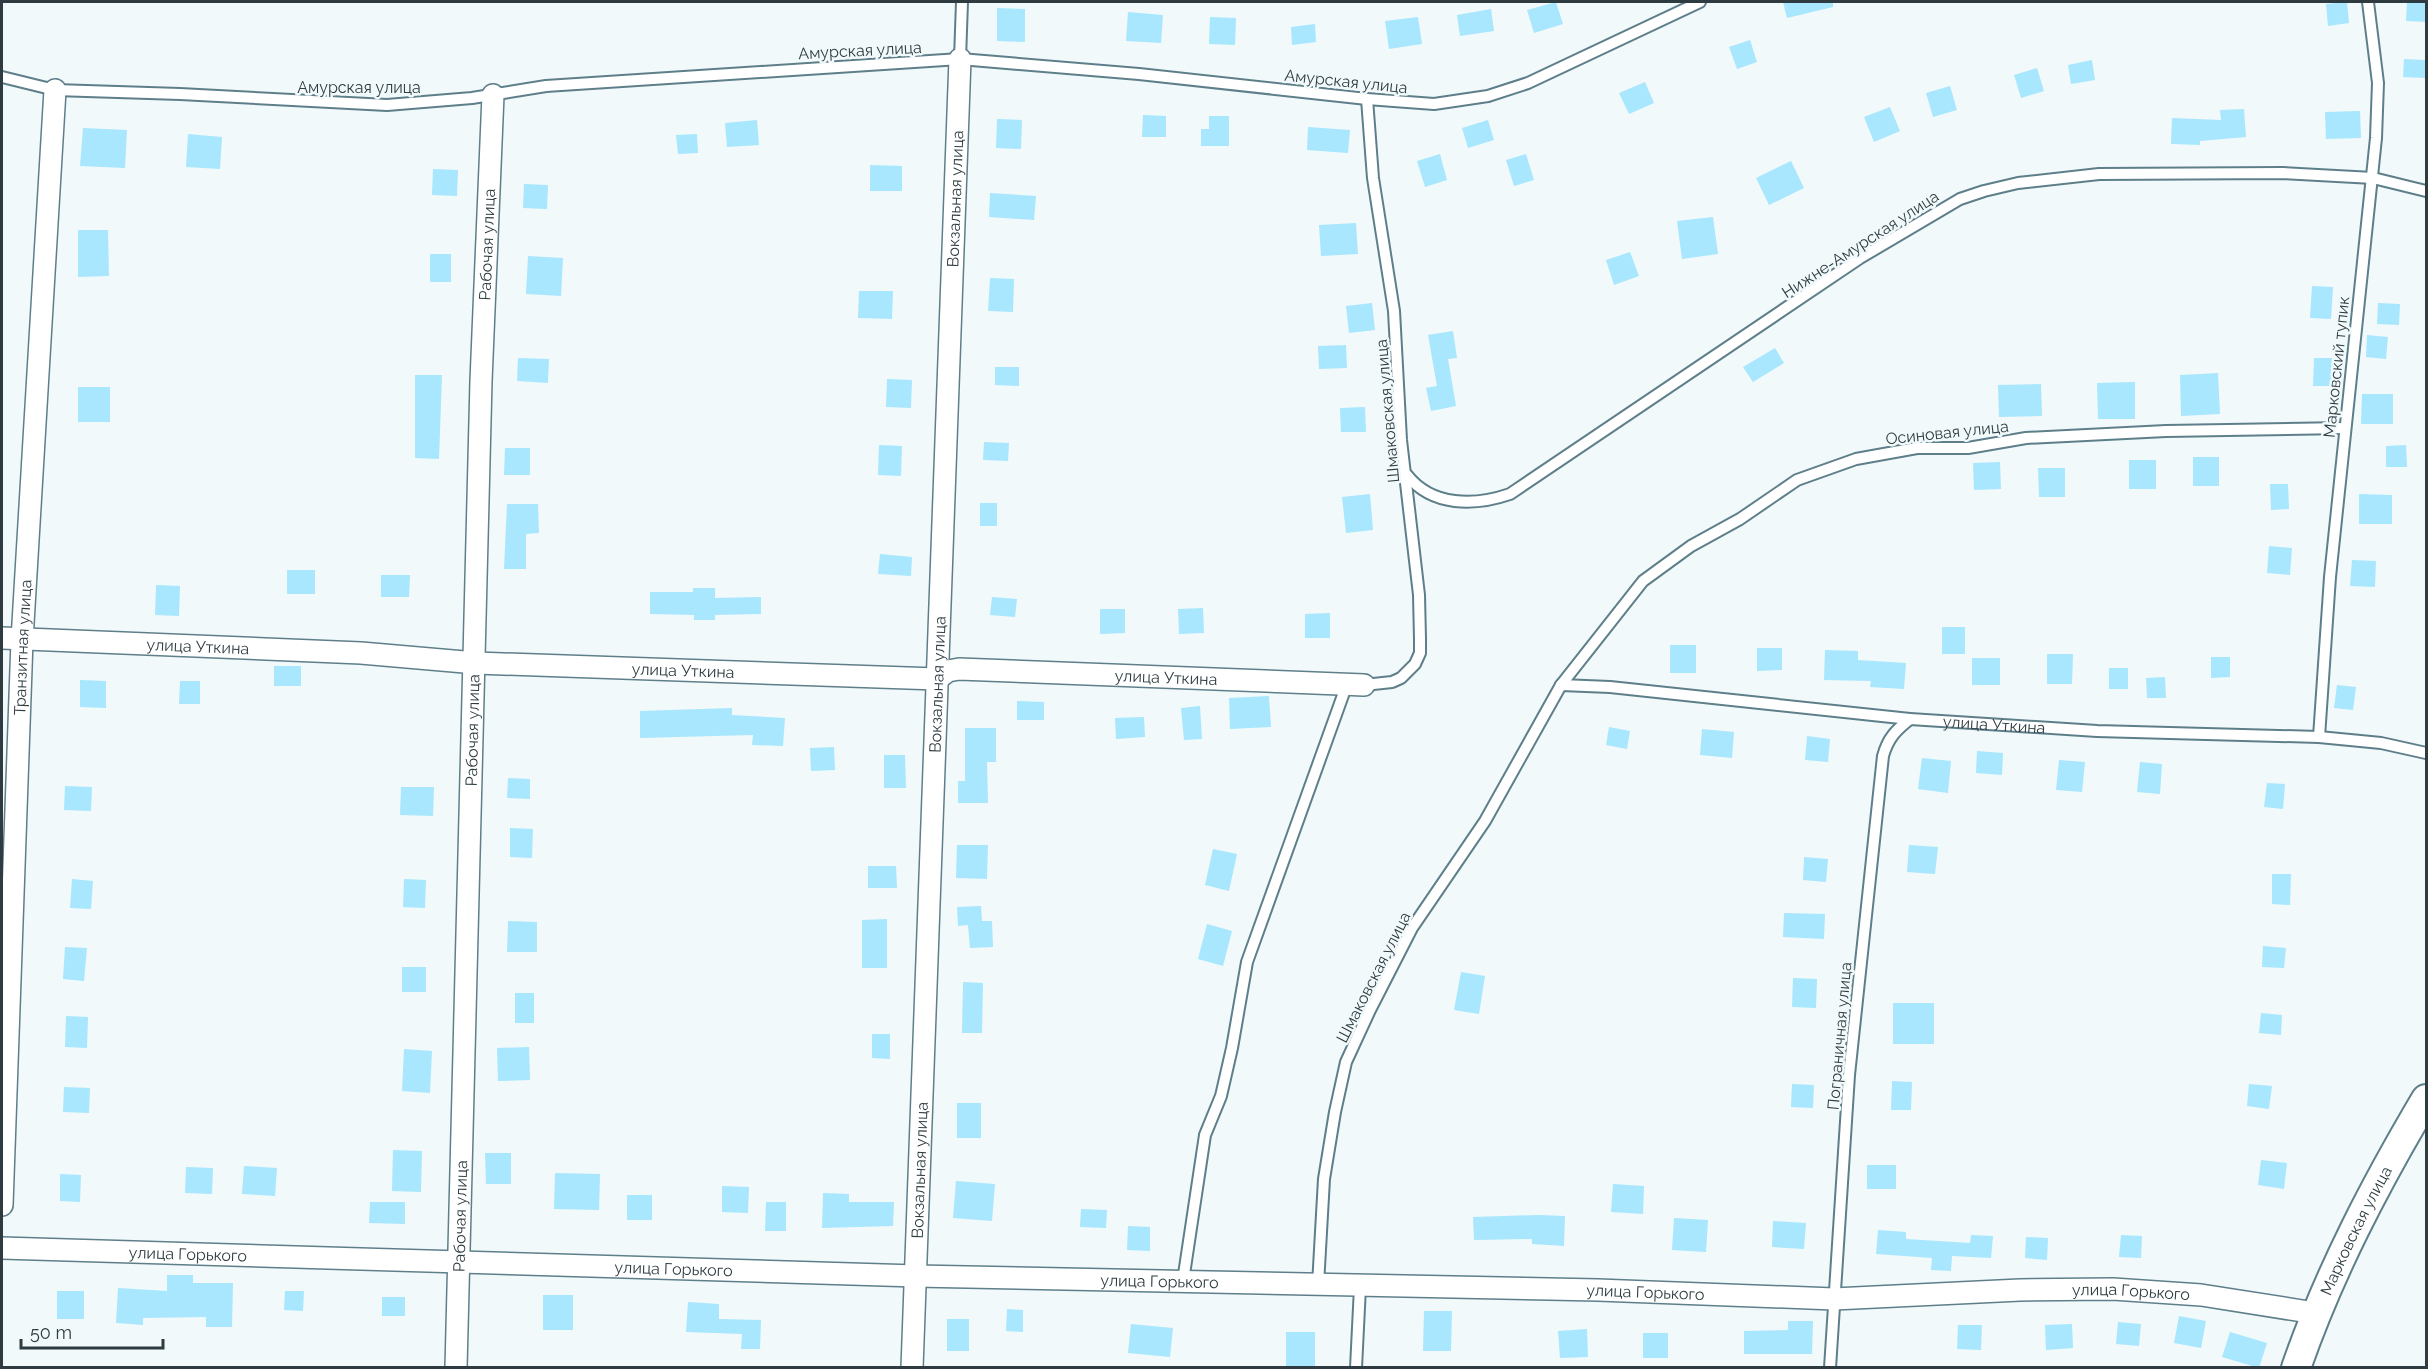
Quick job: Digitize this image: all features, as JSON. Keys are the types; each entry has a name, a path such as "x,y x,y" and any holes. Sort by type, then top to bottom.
{"street":[{"name":"Вокзальная улица","path":"912,1368 960,59"},
{"name":"Транзитная улица","path":"2,1205 12,639 55,90"},
{"name":"Рабочая улица","path":"456,1368 476,663 481,381 493,95"},
{"name":"улица Уткина","path":"12,639 361,653 476,663 937,679 948,672 959,669 1356,685"},
{"name":"Марковская улица","path":"2296,1368 2315,1313 2373,1191 2427,1099"},
{"name":"улица Горького","path":"2,1248 916,1276 1360,1287 1598,1290 1834,1299 2020,1290 2113,1289 2200,1295 2315,1313"}],"lane":[{"name":"Вокзальная улица","path":"960,59 962,2"},
{"name":"Амурская улица","path":"2,77 55,90 387,105 493,95 557,85 960,59 1139,74 1367,99 1434,104 1488,96 1528,83 1700,2"},
{"name":"Марковский тупик","path":"2319,736 2330,577 2344,428 2373,178 2378,83 2368,2"},
{"name":"Шмаковская улица","path":"1356,685 1392,682 1401,678 1415,664 1420,653 1419,595 1407,475 1401,440 1394,311 1373,178 1367,99"},
{"name":"Нижне-Амурская улица","path":"1407,475 1425,493 1454,501 1473,503 1510,494 1860,258 1960,199 1984,191 2018,183 2099,174 2283,173 2373,178 2427,191"},
{"name":"Осиновая улица","path":"1585,654 1643,581 1691,546 1740,519 1797,480 1856,459 1917,448 1968,448 2037,438 2166,431 2344,428"},
{"name":"Шмаковская улица","path":"1318,1286 1324,1179 1346,1062 1412,928 1485,821 1561,685 1585,654"},
{"path":"1183,1281 1205,1135 1225,1077 1247,962 1356,685"},
{"name":"улица Уткина","path":"1561,685 1610,687 1910,718 2097,731 2319,736 2381,743 2427,753"},
{"name":"Пограничная улица","path":"1830,1368 1848,1075 1883,756 1887,742 1894,732 1910,718"},
{"path":"1356,1368 1360,1287"}],"building":[{"path":"1556,2 1563,24 1534,33 1527,10"},
{"path":"1783,2 1833,2 1833,7 1787,18"},
{"path":"2347,2 2349,23 2328,26 2326,4"},
{"path":"2407,2 2427,2 2427,22 2406,21"},
{"path":"997,8 1025,9 1025,42 997,41"},
{"path":"1491,9 1494,31 1460,36 1457,15"},
{"path":"1128,12 1163,15 1161,43 1126,41"},
{"path":"1210,17 1236,18 1235,45 1209,44"},
{"path":"1418,17 1422,44 1389,49 1385,21"},
{"path":"1315,24 1316,42 1292,45 1291,27"},
{"path":"1750,40 1757,62 1737,69 1729,47"},
{"path":"2404,59 2425,60 2425,78 2403,77"},
{"path":"2092,60 2095,80 2071,84 2068,65"},
{"path":"2037,68 2044,91 2021,98 2014,75"},
{"path":"1645,82 1654,103 1629,114 1619,93"},
{"path":"1950,86 1957,110 1933,117 1926,93"},
{"path":"1890,107 1900,131 1874,142 1864,117"},
{"path":"2244,109 2246,137 2200,141 2200,145 2171,144 2172,118 2221,120 2220,110"},
{"path":"2360,111 2361,138 2326,139 2325,112"},
{"path":"1143,115 1166,116 1166,137 1142,137"},
{"path":"1209,116 1229,116 1229,146 1201,146 1201,129 1209,129"},
{"path":"997,119 1022,120 1021,149 996,148"},
{"path":"757,120 759,145 727,147 725,123"},
{"path":"1488,120 1494,140 1468,148 1462,128"},
{"path":"1308,127 1350,130 1348,153 1307,150"},
{"path":"83,128 127,130 125,168 80,166"},
{"path":"188,134 222,137 220,169 186,167"},
{"path":"697,134 698,153 678,154 676,135"},
{"path":"1440,154 1447,180 1425,187 1417,161"},
{"path":"1526,154 1534,180 1514,186 1506,160"},
{"path":"1791,161 1804,188 1769,205 1756,178"},
{"path":"870,165 902,166 902,191 870,191"},
{"path":"433,169 458,170 457,196 432,195"},
{"path":"524,184 548,185 547,209 523,208"},
{"path":"990,193 1036,196 1034,220 989,217"},
{"path":"1713,217 1718,254 1682,259 1677,221"},
{"path":"1356,223 1358,254 1321,256 1319,225"},
{"path":"78,230 108,230 109,276 78,277"},
{"path":"1630,252 1639,276 1614,285 1606,260"},
{"path":"430,254 451,254 451,282 430,282"},
{"path":"528,256 563,258 561,296 526,294"},
{"path":"990,278 1014,279 1013,312 988,311"},
{"path":"2312,286 2333,287 2331,319 2310,318"},
{"path":"859,291 893,291 892,319 858,318"},
{"path":"1372,303 1375,330 1349,333 1346,306"},
{"path":"2378,303 2400,304 2399,325 2377,324"},
{"path":"1453,331 1457,358 1448,359 1456,406 1431,411 1426,388 1437,386 1428,335"},
{"path":"2367,335 2388,337 2386,359 2366,357"},
{"path":"1346,345 1347,368 1319,369 1318,346"},
{"path":"1775,348 1784,363 1753,382 1743,367"},
{"path":"518,358 549,359 548,383 517,381"},
{"path":"2314,358 2332,358 2331,386 2313,386"},
{"path":"995,367 1019,367 1019,386 995,385"},
{"path":"2218,373 2220,414 2181,416 2180,375"},
{"path":"415,375 442,375 439,459 415,458"},
{"path":"887,379 912,380 911,408 886,407"},
{"path":"2135,382 2135,419 2098,419 2097,383"},
{"path":"2041,384 2042,416 1999,417 1998,385"},
{"path":"78,387 110,387 110,422 78,422"},
{"path":"2362,394 2393,394 2393,424 2361,424"},
{"path":"1365,407 1366,432 1341,432 1340,408"},
{"path":"984,442 1009,443 1008,461 983,460"},
{"path":"879,445 902,446 901,476 878,475"},
{"path":"2406,445 2407,467 2386,467 2386,446"},
{"path":"505,448 530,448 530,475 504,475"},
{"path":"2193,457 2219,457 2219,486 2193,486"},
{"path":"2129,460 2156,460 2156,489 2129,489"},
{"path":"2000,462 2001,489 1974,490 1973,463"},
{"path":"2038,468 2065,468 2065,497 2039,497"},
{"path":"2270,484 2288,484 2289,509 2271,510"},
{"path":"1370,494 1373,530 1346,533 1342,497"},
{"path":"2359,494 2392,495 2392,524 2359,524"},
{"path":"980,503 997,503 997,526 980,526"},
{"path":"507,504 538,504 539,533 526,534 526,569 504,569"},
{"path":"2269,546 2292,548 2290,575 2267,573"},
{"path":"880,554 912,557 911,576 878,574"},
{"path":"2352,560 2376,561 2375,587 2350,586"},
{"path":"287,570 315,570 315,594 287,594"},
{"path":"381,575 410,575 409,597 381,597"},
{"path":"156,585 180,586 179,616 155,615"},
{"path":"693,588 715,588 715,598 761,597 761,614 715,615 715,620 694,620 694,615 650,614 650,592 693,592"},
{"path":"992,597 1017,599 1015,617 990,615"},
{"path":"1203,608 1204,633 1179,634 1178,609"},
{"path":"1100,609 1125,609 1125,633 1100,634"},
{"path":"1330,613 1330,638 1305,638 1305,614"},
{"path":"1942,627 1965,627 1965,654 1942,654"},
{"path":"1670,645 1696,645 1696,673 1670,673"},
{"path":"1757,648 1782,648 1782,670 1757,671"},
{"path":"1825,650 1858,651 1858,660 1906,663 1904,689 1870,687 1871,681 1824,680"},
{"path":"2047,654 2073,654 2072,684 2047,684"},
{"path":"2211,657 2230,657 2230,677 2211,678"},
{"path":"1972,658 2000,658 2000,685 1972,685"},
{"path":"274,666 301,666 301,686 274,686"},
{"path":"2109,668 2128,668 2128,689 2109,689"},
{"path":"2165,677 2166,698 2147,698 2146,678"},
{"path":"80,680 106,681 106,708 80,707"},
{"path":"180,681 200,681 200,704 179,704"},
{"path":"2337,685 2356,687 2353,710 2334,708"},
{"path":"1269,696 1271,727 1230,729 1229,698"},
{"path":"1017,701 1044,702 1044,720 1017,720"},
{"path":"1200,706 1202,739 1184,740 1181,708"},
{"path":"732,708 732,715 785,718 783,746 752,745 753,735 640,738 640,711"},
{"path":"1144,717 1145,737 1116,739 1115,718"},
{"path":"1609,727 1630,731 1627,749 1606,745"},
{"path":"965,728 996,728 996,762 987,762 988,803 958,803 958,781 965,781"},
{"path":"1702,729 1734,732 1732,758 1700,755"},
{"path":"1807,736 1830,739 1828,762 1805,760"},
{"path":"834,747 835,770 811,771 810,748"},
{"path":"1977,751 2003,753 2002,775 1976,773"},
{"path":"884,755 905,755 906,788 884,788"},
{"path":"1922,758 1951,761 1948,793 1918,789"},
{"path":"2059,760 2085,762 2082,792 2056,790"},
{"path":"2140,762 2162,764 2160,794 2137,792"},
{"path":"508,778 530,779 530,799 507,798"},
{"path":"2267,783 2285,784 2283,809 2264,807"},
{"path":"65,786 92,787 91,811 64,810"},
{"path":"401,787 434,787 433,816 400,815"},
{"path":"510,828 533,829 532,858 510,857"},
{"path":"957,845 988,845 987,879 956,878"},
{"path":"1909,845 1938,847 1935,874 1907,872"},
{"path":"1213,849 1237,854 1229,891 1205,885"},
{"path":"1804,857 1828,859 1826,882 1803,880"},
{"path":"868,866 896,866 897,888 868,888"},
{"path":"2272,874 2291,874 2290,905 2272,904"},
{"path":"72,879 93,881 91,909 70,908"},
{"path":"404,879 426,880 425,908 403,907"},
{"path":"981,906 982,921 992,921 993,947 970,948 968,925 958,926 957,907"},
{"path":"1784,913 1825,914 1824,939 1783,937"},
{"path":"887,919 887,968 862,968 862,920"},
{"path":"508,921 537,922 537,952 507,952"},
{"path":"1207,924 1232,931 1223,966 1198,959"},
{"path":"2263,946 2286,948 2284,968 2262,967"},
{"path":"65,947 87,948 84,981 63,979"},
{"path":"402,967 426,967 426,992 402,992"},
{"path":"1461,972 1485,976 1479,1014 1454,1010"},
{"path":"1793,978 1817,979 1816,1008 1792,1007"},
{"path":"963,982 983,983 982,1033 962,1033"},
{"path":"515,993 534,993 534,1023 515,1023"},
{"path":"1893,1003 1934,1003 1934,1044 1893,1044"},
{"path":"2261,1013 2282,1015 2281,1035 2259,1033"},
{"path":"66,1016 88,1017 87,1048 65,1047"},
{"path":"872,1034 890,1034 890,1059 872,1058"},
{"path":"529,1047 530,1080 498,1081 497,1048"},
{"path":"404,1049 432,1051 430,1093 402,1091"},
{"path":"1892,1081 1912,1082 1911,1110 1891,1110"},
{"path":"1792,1084 1814,1085 1813,1108 1791,1107"},
{"path":"2249,1084 2272,1086 2269,1109 2247,1106"},
{"path":"64,1087 90,1088 89,1113 63,1112"},
{"path":"957,1103 981,1103 981,1138 957,1138"},
{"path":"393,1150 422,1151 421,1192 392,1191"},
{"path":"485,1153 511,1153 511,1184 486,1184"},
{"path":"2261,1160 2287,1163 2284,1189 2258,1185"},
{"path":"1867,1165 1896,1165 1896,1189 1867,1189"},
{"path":"244,1166 277,1168 275,1196 242,1194"},
{"path":"186,1167 213,1168 212,1194 185,1193"},
{"path":"555,1173 600,1174 599,1210 554,1209"},
{"path":"60,1174 81,1175 80,1202 60,1201"},
{"path":"956,1181 995,1184 992,1221 953,1218"},
{"path":"1613,1184 1644,1186 1643,1214 1611,1212"},
{"path":"722,1186 749,1187 748,1213 722,1212"},
{"path":"823,1193 849,1194 849,1202 894,1202 893,1226 822,1228"},
{"path":"627,1195 652,1195 652,1220 627,1220"},
{"path":"370,1202 405,1202 405,1224 369,1223"},
{"path":"766,1202 786,1202 786,1231 765,1231"},
{"path":"1081,1209 1107,1210 1106,1228 1080,1227"},
{"path":"1565,1216 1564,1246 1532,1244 1532,1239 1474,1240 1473,1217"},
{"path":"1674,1218 1708,1220 1706,1252 1672,1250"},
{"path":"1773,1221 1806,1223 1804,1249 1772,1247"},
{"path":"1128,1226 1150,1227 1150,1251 1127,1250"},
{"path":"1878,1230 1906,1232 1906,1239 1970,1243 1971,1235 1993,1236 1991,1258 1952,1256 1951,1271 1931,1270 1932,1258 1876,1254"},
{"path":"2121,1235 2142,1236 2141,1258 2119,1257"},
{"path":"2026,1237 2048,1238 2047,1260 2025,1258"},
{"path":"167,1275 193,1275 193,1283 233,1283 232,1327 206,1327 206,1317 143,1318 143,1325 116,1323 118,1288 167,1291"},
{"path":"57,1291 84,1291 84,1319 57,1319"},
{"path":"285,1291 304,1291 303,1311 284,1310"},
{"path":"543,1295 573,1295 573,1330 543,1330"},
{"path":"382,1297 405,1297 405,1316 382,1316"},
{"path":"688,1302 719,1304 719,1319 761,1320 760,1349 741,1349 742,1334 686,1332"},
{"path":"1007,1309 1023,1310 1023,1332 1006,1331"},
{"path":"1424,1311 1452,1311 1451,1351 1423,1351"},
{"path":"2179,1316 2206,1321 2201,1348 2174,1343"},
{"path":"947,1319 969,1319 969,1351 947,1351"},
{"path":"1788,1321 1813,1321 1812,1354 1744,1354 1744,1331 1788,1330"},
{"path":"2118,1322 2141,1324 2139,1346 2116,1344"},
{"path":"1131,1324 1173,1328 1170,1357 1128,1353"},
{"path":"2072,1324 2073,1348 2046,1350 2045,1325"},
{"path":"1958,1325 1982,1325 1981,1350 1957,1349"},
{"path":"1587,1329 1588,1357 1560,1358 1558,1331"},
{"path":"1286,1332 1315,1332 1315,1368 1286,1368"},
{"path":"2230,1332 2267,1343 2259,1368 2222,1357"},
{"path":"1643,1333 1668,1333 1668,1358 1643,1358"}]}
